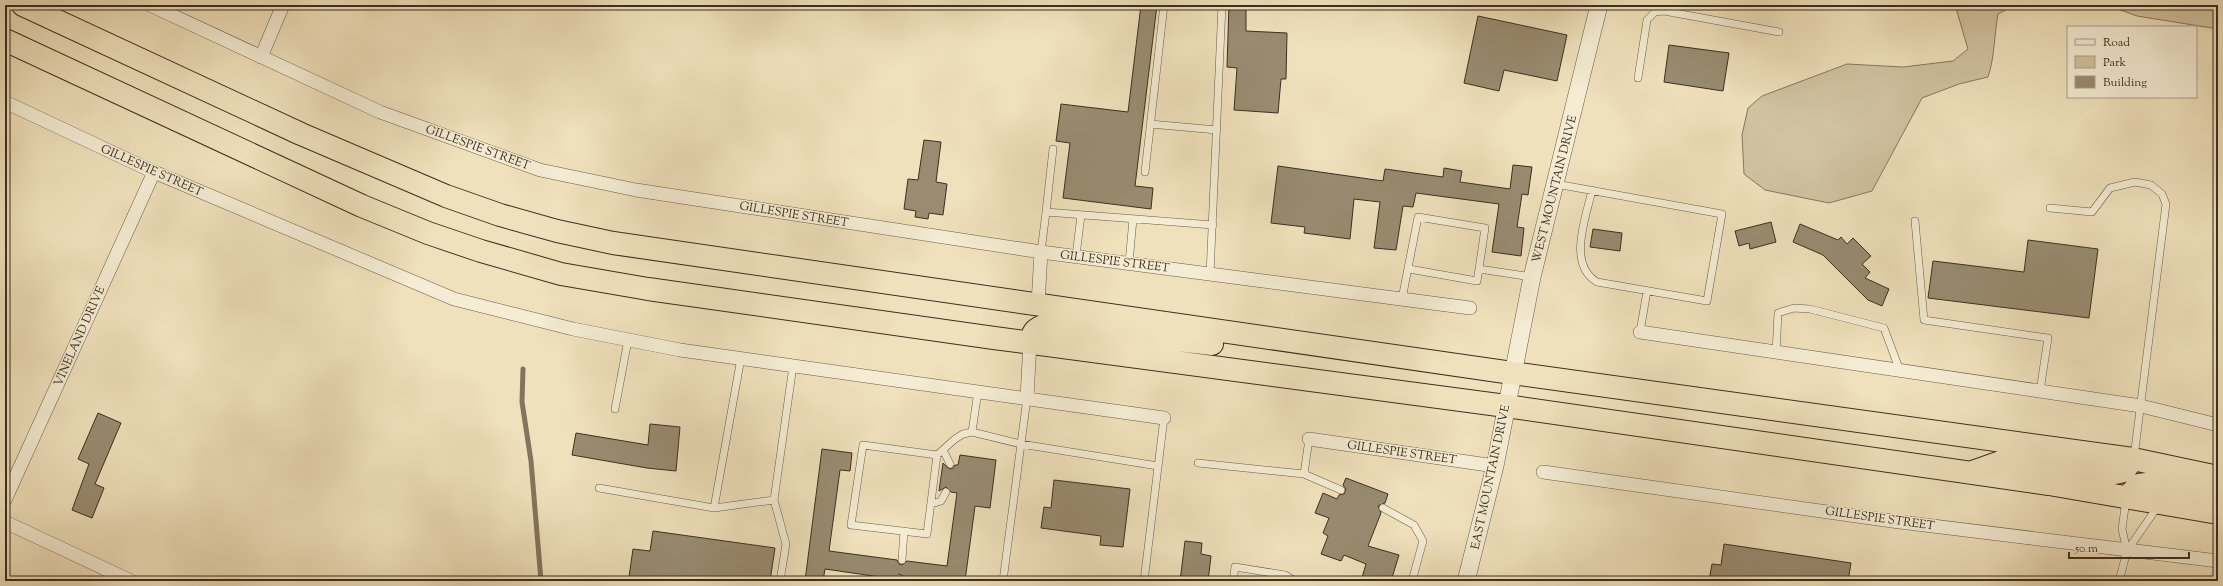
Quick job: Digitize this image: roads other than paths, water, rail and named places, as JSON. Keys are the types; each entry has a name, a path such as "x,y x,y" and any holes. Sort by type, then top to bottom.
{"highway":[{"path":"23,5 374,167 446,196 500,215 557,231 613,243 1328,347 2133,459 2218,477"},
{"path":"5,40 362,206 428,233 481,251 561,274 648,289 1506,406 2049,484 2218,513"},
{"path":"1030,342 1033,333 1037,328 1046,325 1224,345 1288,348 1328,347"},
{"path":"1967,473 2006,460 2110,474 2124,471 2133,459"},
{"path":"2126,498 2139,485 2154,483 2218,494"}],"street":[{"name":"GILLESPIE STREET","path":"150,5 380,112 540,170 636,190 1041,252 1470,308"},
{"path":"261,57 283,5"},
{"name":"WEST MOUNTAIN DRIVE","path":"1512,373 1532,277 1600,5"},
{"name":"GILLESPIE STREET","path":"5,102 154,172 454,299 573,328 680,350 1164,418"},
{"name":"VINELAND DRIVE","path":"5,500 154,172"},
{"path":"1038,304 1041,252"},
{"path":"1640,332 2141,406 2218,425"},
{"path":"1027,398 1030,342"},
{"name":"EAST MOUNTAIN DRIVE","path":"1466,581 1495,466 1512,373"},
{"name":"GILLESPIE STREET","path":"1309,439 1495,466"},
{"name":"GILLESPIE STREET","path":"1543,472 1684,490 1892,521 2218,561"},
{"path":"5,522 131,581"}],"lane":[{"path":"1144,172 1164,5"},
{"path":"1210,274 1222,5"},
{"path":"1638,78 1647,20 1655,12 1664,8 1779,32"},
{"path":"1150,124 1217,130"},
{"path":"1041,252 1053,149"},
{"path":"2050,208 2092,212 2110,188 2135,182 2151,185 2162,194 2166,204 2133,459"},
{"path":"1555,184 1592,190 1722,214 1707,301 1597,282 1588,277 1582,266 1580,248 1592,190"},
{"path":"1046,212 1213,225"},
{"path":"1076,256 1081,215"},
{"path":"1402,299 1418,217 1485,228 1477,281 1409,269"},
{"path":"1129,263 1133,219"},
{"path":"1915,221 1924,320 2048,338 2040,391"},
{"path":"1479,270 1532,277"},
{"path":"1640,332 1647,291"},
{"path":"1776,352 1778,314 1794,308 1810,309 1884,328 1900,371"},
{"path":"616,409 628,340"},
{"path":"714,508 741,358"},
{"path":"780,581 786,544 774,500 793,366"},
{"path":"972,432 978,391"},
{"path":"1017,581 1003,580 1027,398"},
{"path":"1144,581 1164,418"},
{"path":"937,456 863,445 851,525 927,534 937,456 955,439 963,434 972,432 1021,444 1158,466"},
{"path":"1304,474 1309,439"},
{"path":"943,450 950,464"},
{"path":"1198,463 1304,474 1341,490"},
{"path":"599,488 714,508 774,500"},
{"path":"931,504 941,501 946,492"},
{"path":"2126,498 2122,529 2127,551"},
{"path":"2119,581 2127,551 2159,503"},
{"path":"1383,508 1414,525 1423,541 1412,581"},
{"path":"902,560 904,531"},
{"path":"1233,581 1235,567 1285,575 1295,581"}],"waterway":[{"path":"523,369 522,402 531,461 541,581"}]}
